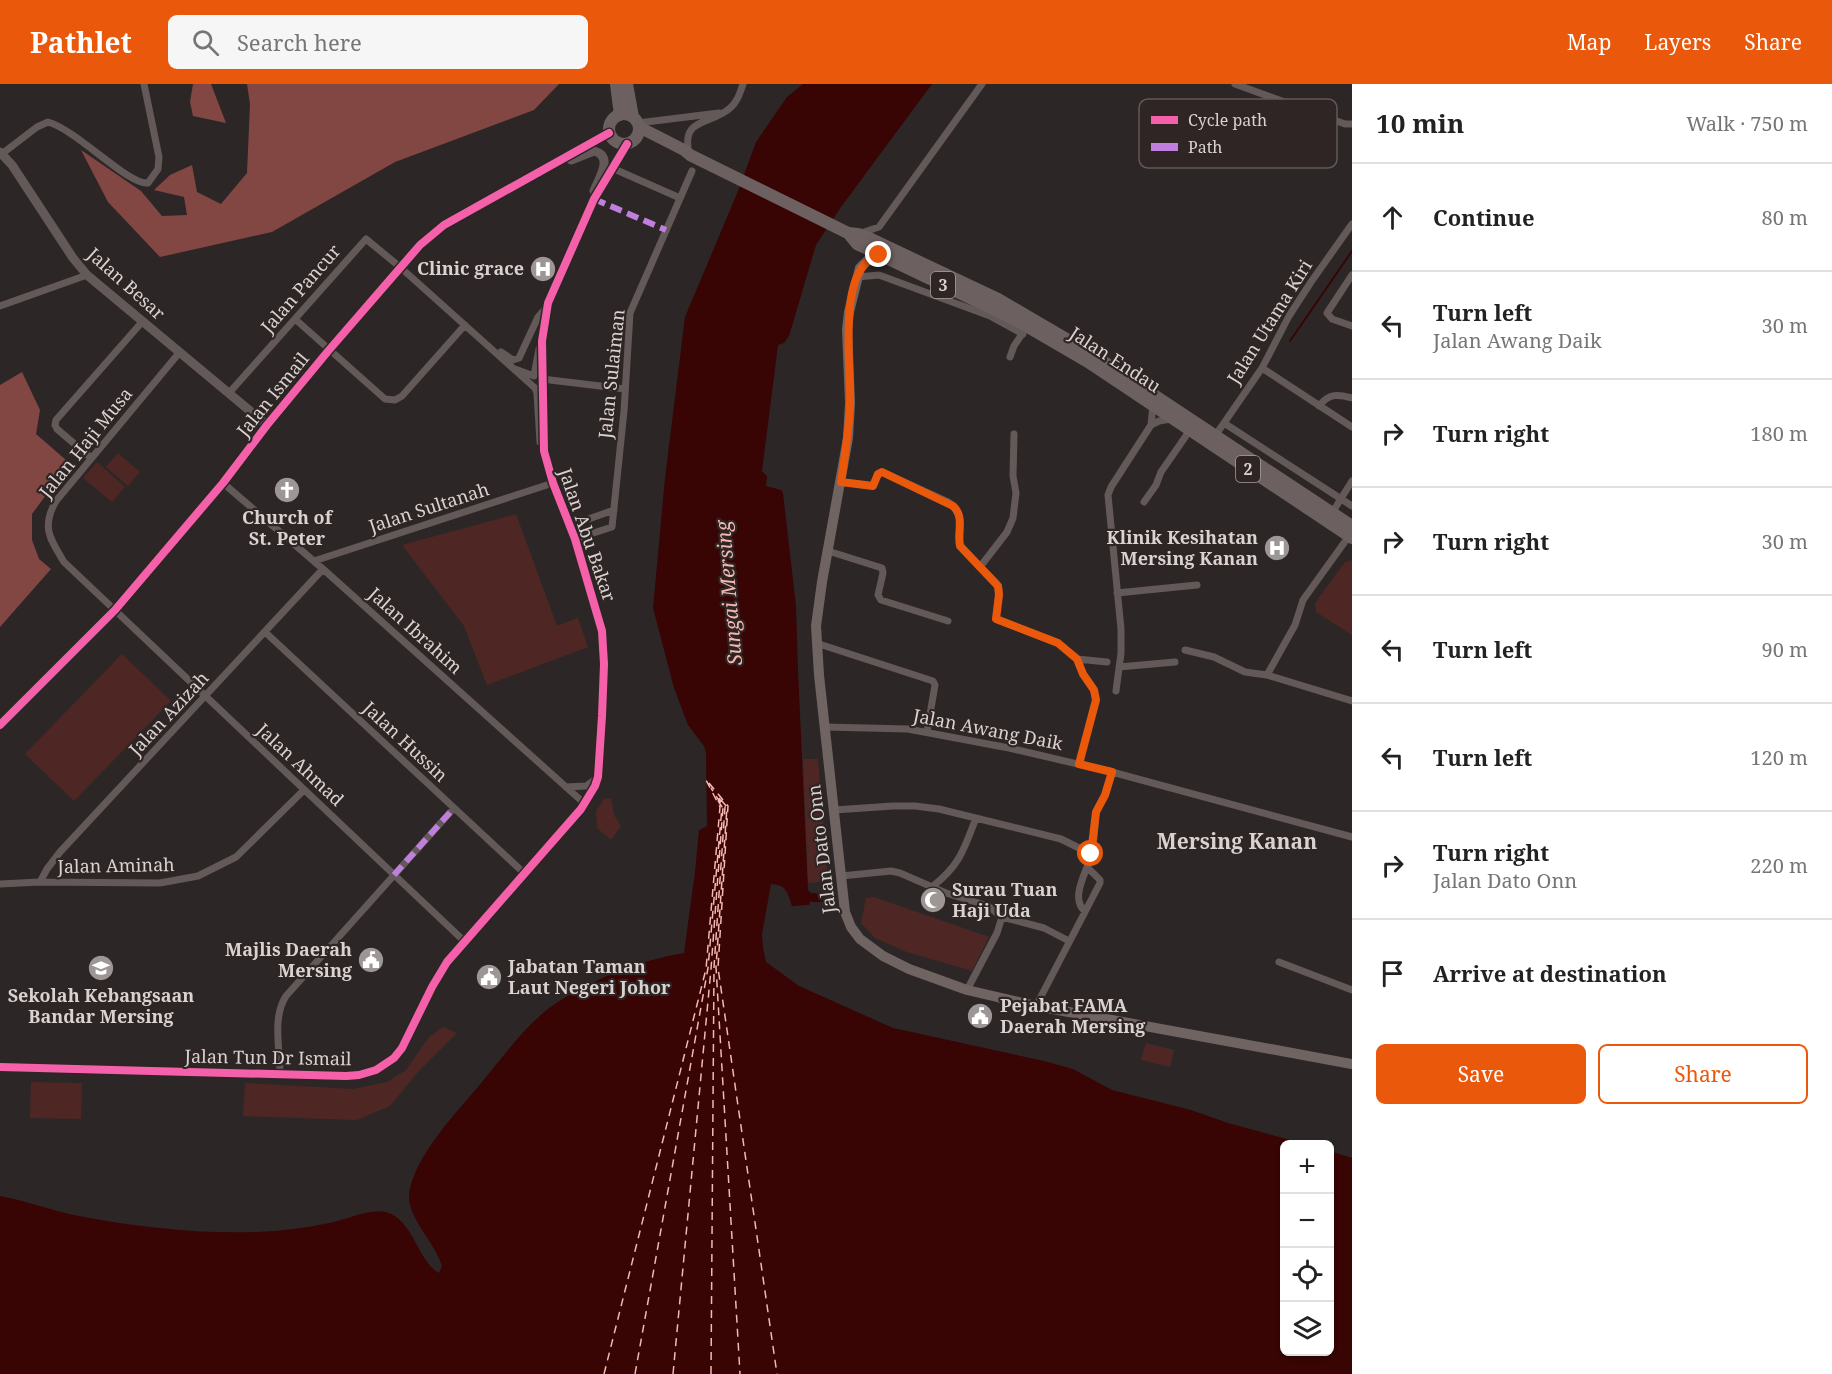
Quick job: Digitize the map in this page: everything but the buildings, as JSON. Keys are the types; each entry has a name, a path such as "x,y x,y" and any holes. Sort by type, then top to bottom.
{"highway":[{"path":"616,84 639,133 629,143"},
{"path":"627,84 632,120"},
{"path":"609,133 612,120 632,120"},
{"name":"Jalan Endau","path":"632,120 690,155 880,250 1088,362 1215,436 1332,513 1351,533"},
{"name":"3","path":"609,133 617,143 629,143"},
{"name":"Jalan Endau","path":"629,143 654,142 682,155 690,155"},
{"name":"Jalan Endau","path":"880,250 1018,310 1092,354 1173,419 1351,533"}],"main road":[{"path":"854,237 859,272"},
{"path":"859,272 880,250"},
{"name":"Jalan Dato Onn","path":"859,272 847,320 850,403 848,438 817,612 816,643 840,876 848,921 860,939 883,956 968,990 1036,1006 1352,1065"}],"street":[{"path":"1,153 37,127 48,122 64,129 91,147 136,182 148,183 158,169 159,157 144,84"},
{"path":"690,155 687,143 690,130 725,112 735,104 743,84"},
{"path":"854,237 879,226 982,84"},
{"path":"1234,84 1276,99"},
{"path":"632,120 725,112"},
{"path":"1337,121 1352,124"},
{"name":"Jalan Ismail","path":"0,725 115,610 223,483 329,350 400,267 435,231 609,133"},
{"name":"Jalan Abu Bakar","path":"464,941 585,804 598,777 604,664 603,640 598,613 575,539 553,483 544,452 542,341 546,309 594,199 629,143"},
{"path":"536,174 585,154 598,152 604,157 605,163 593,193 594,199"},
{"name":"Jalan Besar","path":"1,153 12,165 73,258 87,275 267,425"},
{"path":"612,168 680,198"},
{"name":"Jalan Sulaiman","path":"575,539 612,526 630,313 692,171"},
{"name":"Jalan Utama Kiri","path":"1215,436 1262,368 1299,300 1352,224"},
{"path":"879,226 880,250"},
{"name":"Jalan Pancur","path":"229,393 366,239 400,267"},
{"path":"400,267 536,390 541,446 544,452"},
{"path":"859,272 879,275 992,312"},
{"path":"0,306 87,275"},
{"path":"1352,275 1328,313 1332,320 1352,326"},
{"path":"490,348 496,348 510,359 519,358 538,317 546,309"},
{"path":"295,319 384,399 395,400 402,396 465,326"},
{"path":"91,458 57,429 56,420 142,322"},
{"path":"1010,357 1014,346 1025,330"},
{"path":"512,368 534,376 542,341"},
{"name":"Jalan Haji Musa","path":"115,610 64,562 48,531 48,515 56,501 179,353"},
{"path":"1262,368 1352,427"},
{"path":"542,379 625,389"},
{"path":"1319,406 1326,398 1337,394 1352,398"},
{"path":"1151,400 1151,425"},
{"path":"1116,692 1121,631 1108,495 1151,425 1173,419"},
{"path":"1224,423 1352,506"},
{"path":"1144,502 1190,430"},
{"path":"980,567 1008,532 1014,518 1016,493 1013,476 1014,434"},
{"path":"841,482 873,486 878,474 882,472 948,502 959,512 960,546 996,583 999,590 996,619 1054,641 1077,659 1083,674 1094,690 1096,700 1079,764"},
{"path":"1332,513 1352,482"},
{"name":"Jalan Ibrahim","path":"223,483 314,561 585,804"},
{"name":"Jalan Sultanah","path":"314,561 553,483"},
{"path":"569,526 614,510"},
{"path":"1267,675 1294,625 1303,600 1351,533"},
{"path":"828,551 882,568 878,595 881,600 948,621"},
{"name":"Jalan Azizah","path":"40,882 60,852 323,569"},
{"path":"1117,593 1197,585"},
{"name":"Jalan Ahmad","path":"115,610 464,941"},
{"name":"Jalan Hussin","path":"265,632 524,873"},
{"path":"816,643 933,681 935,685 927,732"},
{"path":"1185,650 1214,657 1245,672 1267,675 1352,701"},
{"path":"1077,659 1107,662"},
{"path":"1119,667 1175,662"},
{"name":"Jalan Awang Daik","path":"824,727 927,732 1112,772 1352,837"},
{"path":"1085,911 1081,908 1080,886 1091,854 1096,812 1105,795 1112,772"},
{"path":"566,787 586,786 598,777"},
{"name":"Jalan Aminah","path":"0,884 160,883 198,876 236,857 304,790"},
{"path":"834,810 915,806 976,818 1060,839 1091,854"},
{"path":"280,1073 279,1017 282,1001 353,918 454,808"},
{"path":"933,886 957,863 976,818"},
{"path":"1036,1006 1100,880 1087,867"},
{"path":"840,876 895,872 988,906 1002,917 1044,928 1069,940"},
{"path":"968,990 997,933 1002,917"},
{"name":"Jalan Tun Dr Ismail","path":"0,1067 359,1075 387,1064 402,1048 438,976 464,941"},
{"path":"1279,962 1352,990"}],"shaded area":[{"path":"193,84 211,84 226,123 193,116 190,102"},
{"path":"247,84 559,84 534,110 395,162 272,232 160,257 108,202 81,150 141,191 162,216 187,215 184,197 154,190 170,175 192,165 197,192 221,204 247,173 250,104"},
{"path":"22,372 40,410 36,434 66,460 60,476 32,514 32,540 39,559 51,569 0,627 0,385"},
{"path":"118,453 140,472 128,486 106,467"},
{"path":"97,462 125,487 112,502 83,478"},
{"path":"516,514 557,626 578,618 588,647 487,685 464,626 402,545"},
{"path":"1352,560 1352,635 1316,612 1315,603 1345,562"},
{"path":"122,654 171,701 74,801 25,754"},
{"path":"803,759 818,759 828,881 808,883"},
{"path":"611,798 614,815 621,826 611,840 597,828 596,811 604,799"},
{"path":"874,897 989,937 972,971 904,951 875,938 861,923 866,898"},
{"path":"443,1027 457,1033 417,1073 390,1106 357,1120 243,1116 245,1083 353,1089 387,1082 406,1070 429,1037"},
{"path":"1146,1043 1174,1050 1170,1067 1141,1060"},
{"path":"31,1082 82,1083 81,1119 30,1118"}],"water":[{"name":"Sungai Mersing","path":"803,84 932,84 841,207 816,245 789,336 784,343 778,345 762,471 767,476 766,486 781,490 783,493 796,606 808,890 811,893 832,895 836,898 830,902 810,902 809,905 792,906 783,888 771,884 762,934 766,962 799,986 893,1028 1073,1069 1112,1090 1191,1110 1290,1140 1280,1140 1280,1356 1334,1356 1334,1152 1352,1158 1352,1374 0,1374 0,1196 101,1220 212,1232 293,1229 329,1223 365,1213 386,1212 403,1223 425,1260 439,1273 442,1266 439,1258 417,1222 409,1196 417,1169 438,1135 520,1036 552,1006 607,976 652,960 684,953 699,830 707,826 706,753 704,746 688,725 674,688 653,608 665,478 685,317 756,142 787,97"}],"waterway":[{"path":"1290,341 1352,251"}],"ferry route":[{"path":"604,1374 706,969 720,807 706,780"},
{"path":"709,783 728,806 718,968 777,1374"},
{"path":"673,1374 711,969 723,807 711,788"},
{"path":"711,1374 714,967 725,807 719,798"},
{"path":"635,1374 708,968 722,807 717,799"},
{"path":"721,800 727,807 716,967 740,1374"}],"marked path":[{"path":"594,199 666,230"},
{"path":"394,875 454,808"}],"cycle path":[{"path":"0,725 115,610 223,483 329,350 420,245 444,225 609,133"},
{"path":"0,1067 346,1076 376,1070 394,1058 402,1048 447,962 581,809 598,777 604,664 602,631 575,539 553,483 544,451 542,341 548,303 594,199 627,144"}],"place":[{"name":"Clinic grace","path":"543,269"},
{"name":"Church of St. Peter","path":"287,490"},
{"name":"Klinik Kesihatan Mersing Kanan","path":"1277,548"},
{"name":"Surau Tuan Haji Uda","path":"933,900"},
{"name":"Majlis Daerah Mersing","path":"371,960"},
{"name":"Sekolah Kebangsaan Bandar Mersing","path":"101,968"},
{"name":"Jabatan Taman Laut Negeri Johor","path":"489,977"},
{"name":"Pejabat FAMA Daerah Mersing","path":"980,1016"}],"district":[{"name":"Mersing Kanan","path":"1237,842"}],"route":[{"path":"879,255 871,257 860,268 847,320 850,403 848,438 841,482 871,487 878,474 882,472 948,502 959,512 959,542 962,550 998,586 996,619 1054,641 1077,659 1096,695 1079,764 1112,772 1105,795 1096,812 1091,854"}]}
